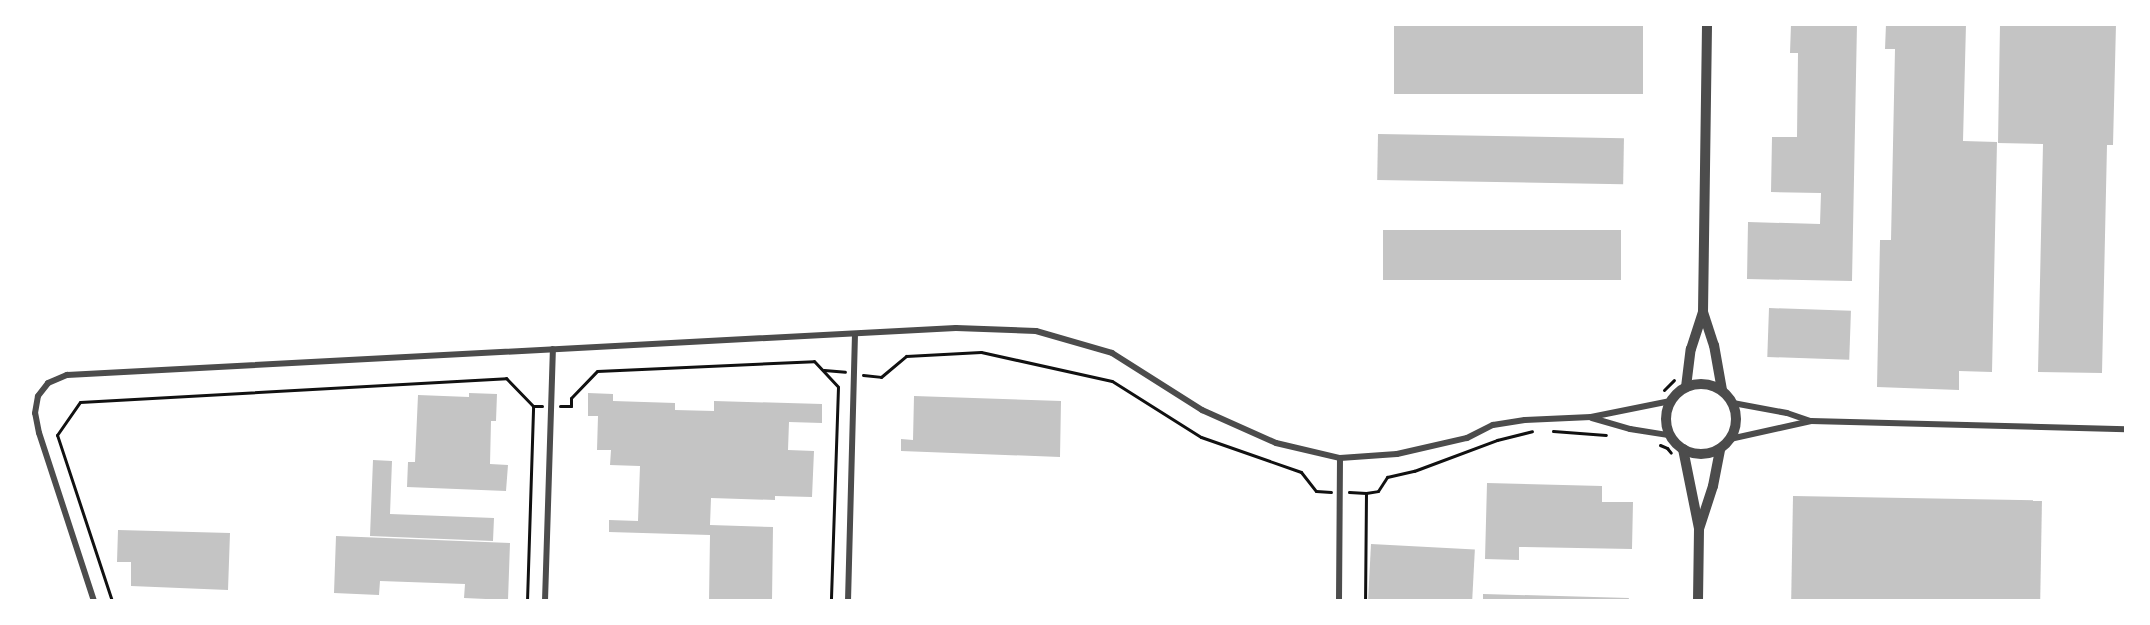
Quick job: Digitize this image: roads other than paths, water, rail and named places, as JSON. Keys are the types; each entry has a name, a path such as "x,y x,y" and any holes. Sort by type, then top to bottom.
{"street":[{"path":"1686,387 1691,349 1703,312 1707,24"},
{"path":"1703,312 1714,345 1722,390"},
{"path":"94,601 39,433 36,413 38,396 48,383 67,375 956,328 1036,331 1112,354 1202,410 1276,443 1340,458 1397,454 1467,438 1493,425 1525,420 1591,417 1650,406 1670,401 1686,387 1698,383 1722,390 1733,403 1737,422 1730,439 1720,449 1702,454 1683,449 1669,435 1666,424 1670,401"},
{"path":"848,601 855,334"},
{"path":"545,601 553,349"},
{"path":"1733,403 1786,413 1811,422"},
{"path":"1591,417 1646,432 1669,435"},
{"path":"1730,439 1811,422 2126,429"},
{"path":"1683,449 1699,529 1698,601"},
{"path":"1699,529 1713,486 1720,449"},
{"path":"1339,601 1340,458"}]}
